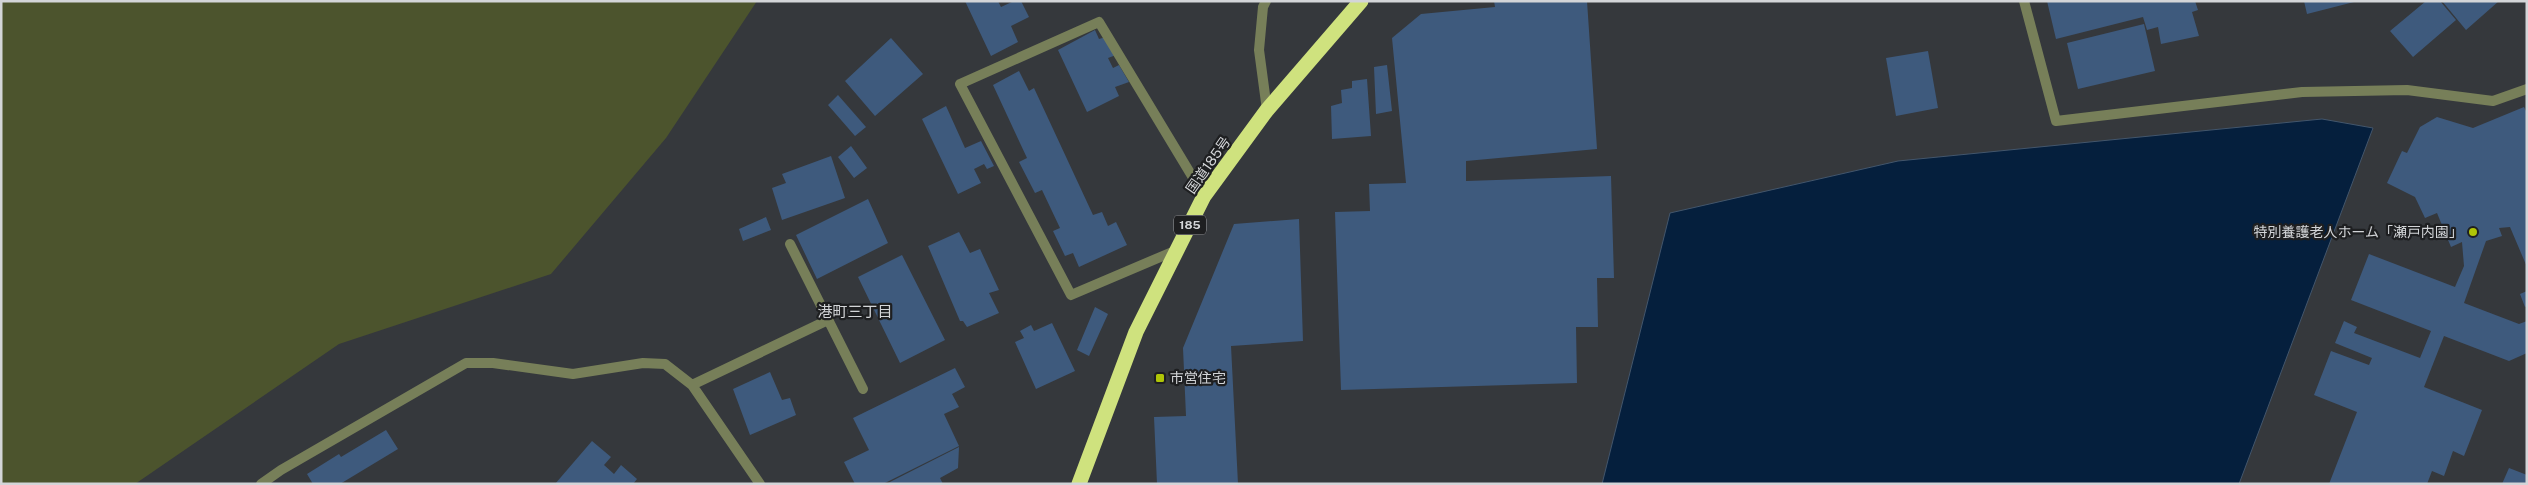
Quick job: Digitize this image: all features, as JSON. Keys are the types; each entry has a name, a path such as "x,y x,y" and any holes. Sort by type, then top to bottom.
{"highway":[{"name":"国道185号","path":"1079,484 1136,332 1204,196 1268,110 1361,1"}],"street":[{"path":"1266,1 1259,50 1268,110"},
{"path":"2024,1 2056,121 2302,92 2407,90 2493,101 2527,89"},
{"path":"1177,250 1071,296 960,84 1099,22 1204,196"},
{"path":"790,244 863,389"},
{"path":"692,385 828,320"},
{"path":"262,484 281,470 466,363 493,363 573,374 643,363 665,364 692,385 760,484"}],"green space":[{"path":"1,1 757,1 666,138 551,274 339,344 135,484 1,484"}],"water":[{"path":"2322,119 2373,128 2239,484 1602,484 1670,213 1898,161"}],"building":[{"path":"965,1 998,1 1001,7 1014,1 1021,1 1029,17 1011,26 1018,42 991,56"},
{"path":"1494,1 1587,1 1597,149 1466,161 1466,181 1611,176 1614,278 1597,278 1598,327 1576,327 1577,383 1341,390 1335,212 1370,211 1369,184 1406,183 1392,38 1421,14 1495,7"},
{"path":"2047,1 2195,1 2198,10 2192,12 2199,36 2161,44 2158,27 2147,30 2143,17 2056,39"},
{"path":"2304,1 2354,1 2354,2 2307,14"},
{"path":"2426,1 2440,1 2456,20 2413,57 2390,31"},
{"path":"2442,1 2499,1 2466,30"},
{"path":"2144,24 2155,71 2078,89 2067,43"},
{"path":"1095,30 1099,39 1106,37 1116,55 1108,58 1113,68 1119,65 1129,82 1115,87 1119,96 1087,112 1058,50"},
{"path":"891,38 923,74 875,116 845,81"},
{"path":"1928,51 1938,108 1896,116 1886,58"},
{"path":"1387,65 1392,111 1376,114 1374,67"},
{"path":"1019,71 1029,91 1034,88 1093,215 1102,212 1108,226 1116,222 1127,245 1079,267 1073,253 1065,256 1053,231 1060,228 1042,190 1035,193 1019,162 1027,158 993,85"},
{"path":"1367,79 1371,136 1332,139 1331,106 1342,103 1341,90 1352,88 1352,81"},
{"path":"838,95 866,127 855,136 828,105"},
{"path":"946,106 965,148 981,141 994,166 987,169 984,164 974,169 981,183 958,194 922,119"},
{"path":"2524,107 2527,113 2527,267 2510,227 2499,228 2502,236 2486,241 2464,303 2519,324 2527,321 2527,353 2509,361 2444,336 2424,387 2482,410 2464,456 2453,451 2444,476 2432,471 2427,484 2329,484 2357,412 2314,395 2331,351 2369,365 2372,358 2335,343 2344,321 2357,327 2354,333 2420,358 2431,331 2351,300 2369,254 2455,287 2464,266 2462,242 2451,247 2437,213 2425,218 2415,197 2387,183 2402,151 2407,153 2420,127 2437,117 2473,128"},
{"path":"851,146 867,168 854,178 838,157"},
{"path":"831,156 845,198 782,220 772,188 786,183 782,174"},
{"path":"868,199 888,243 817,279 796,235"},
{"path":"766,217 771,230 743,241 739,229"},
{"path":"1299,219 1303,341 1231,346 1238,484 1157,484 1154,417 1186,416 1183,348 1234,224"},
{"path":"959,232 970,253 980,249 999,290 989,293 999,313 967,327 963,321 960,321 928,246"},
{"path":"902,255 945,340 900,363 858,277"},
{"path":"2527,291 2527,306 2525,307 2520,294"},
{"path":"1095,307 1108,314 1089,356 1077,350"},
{"path":"1052,323 1075,371 1036,389 1015,342 1024,338 1020,331 1031,325 1034,331"},
{"path":"955,368 965,387 952,394 959,407 944,414 959,446 883,484 855,484 844,462 869,450 853,418"},
{"path":"770,372 782,400 790,398 796,415 750,435 733,389"},
{"path":"386,430 398,449 340,484 313,484 307,474 339,454 341,457"},
{"path":"592,441 611,457 604,465 614,474 621,465 637,479 633,484 555,484"},
{"path":"959,447 958,468 940,478 943,484 886,484"},
{"path":"2509,468 2527,475 2527,484 2502,484"}],"place":[{"name":"特別養護老人ホーム「瀬戸内園」","path":"2473,232"},
{"name":"市営住宅","path":"1160,378"}],"district":[{"name":"港町三丁目","path":"855,311"}]}
